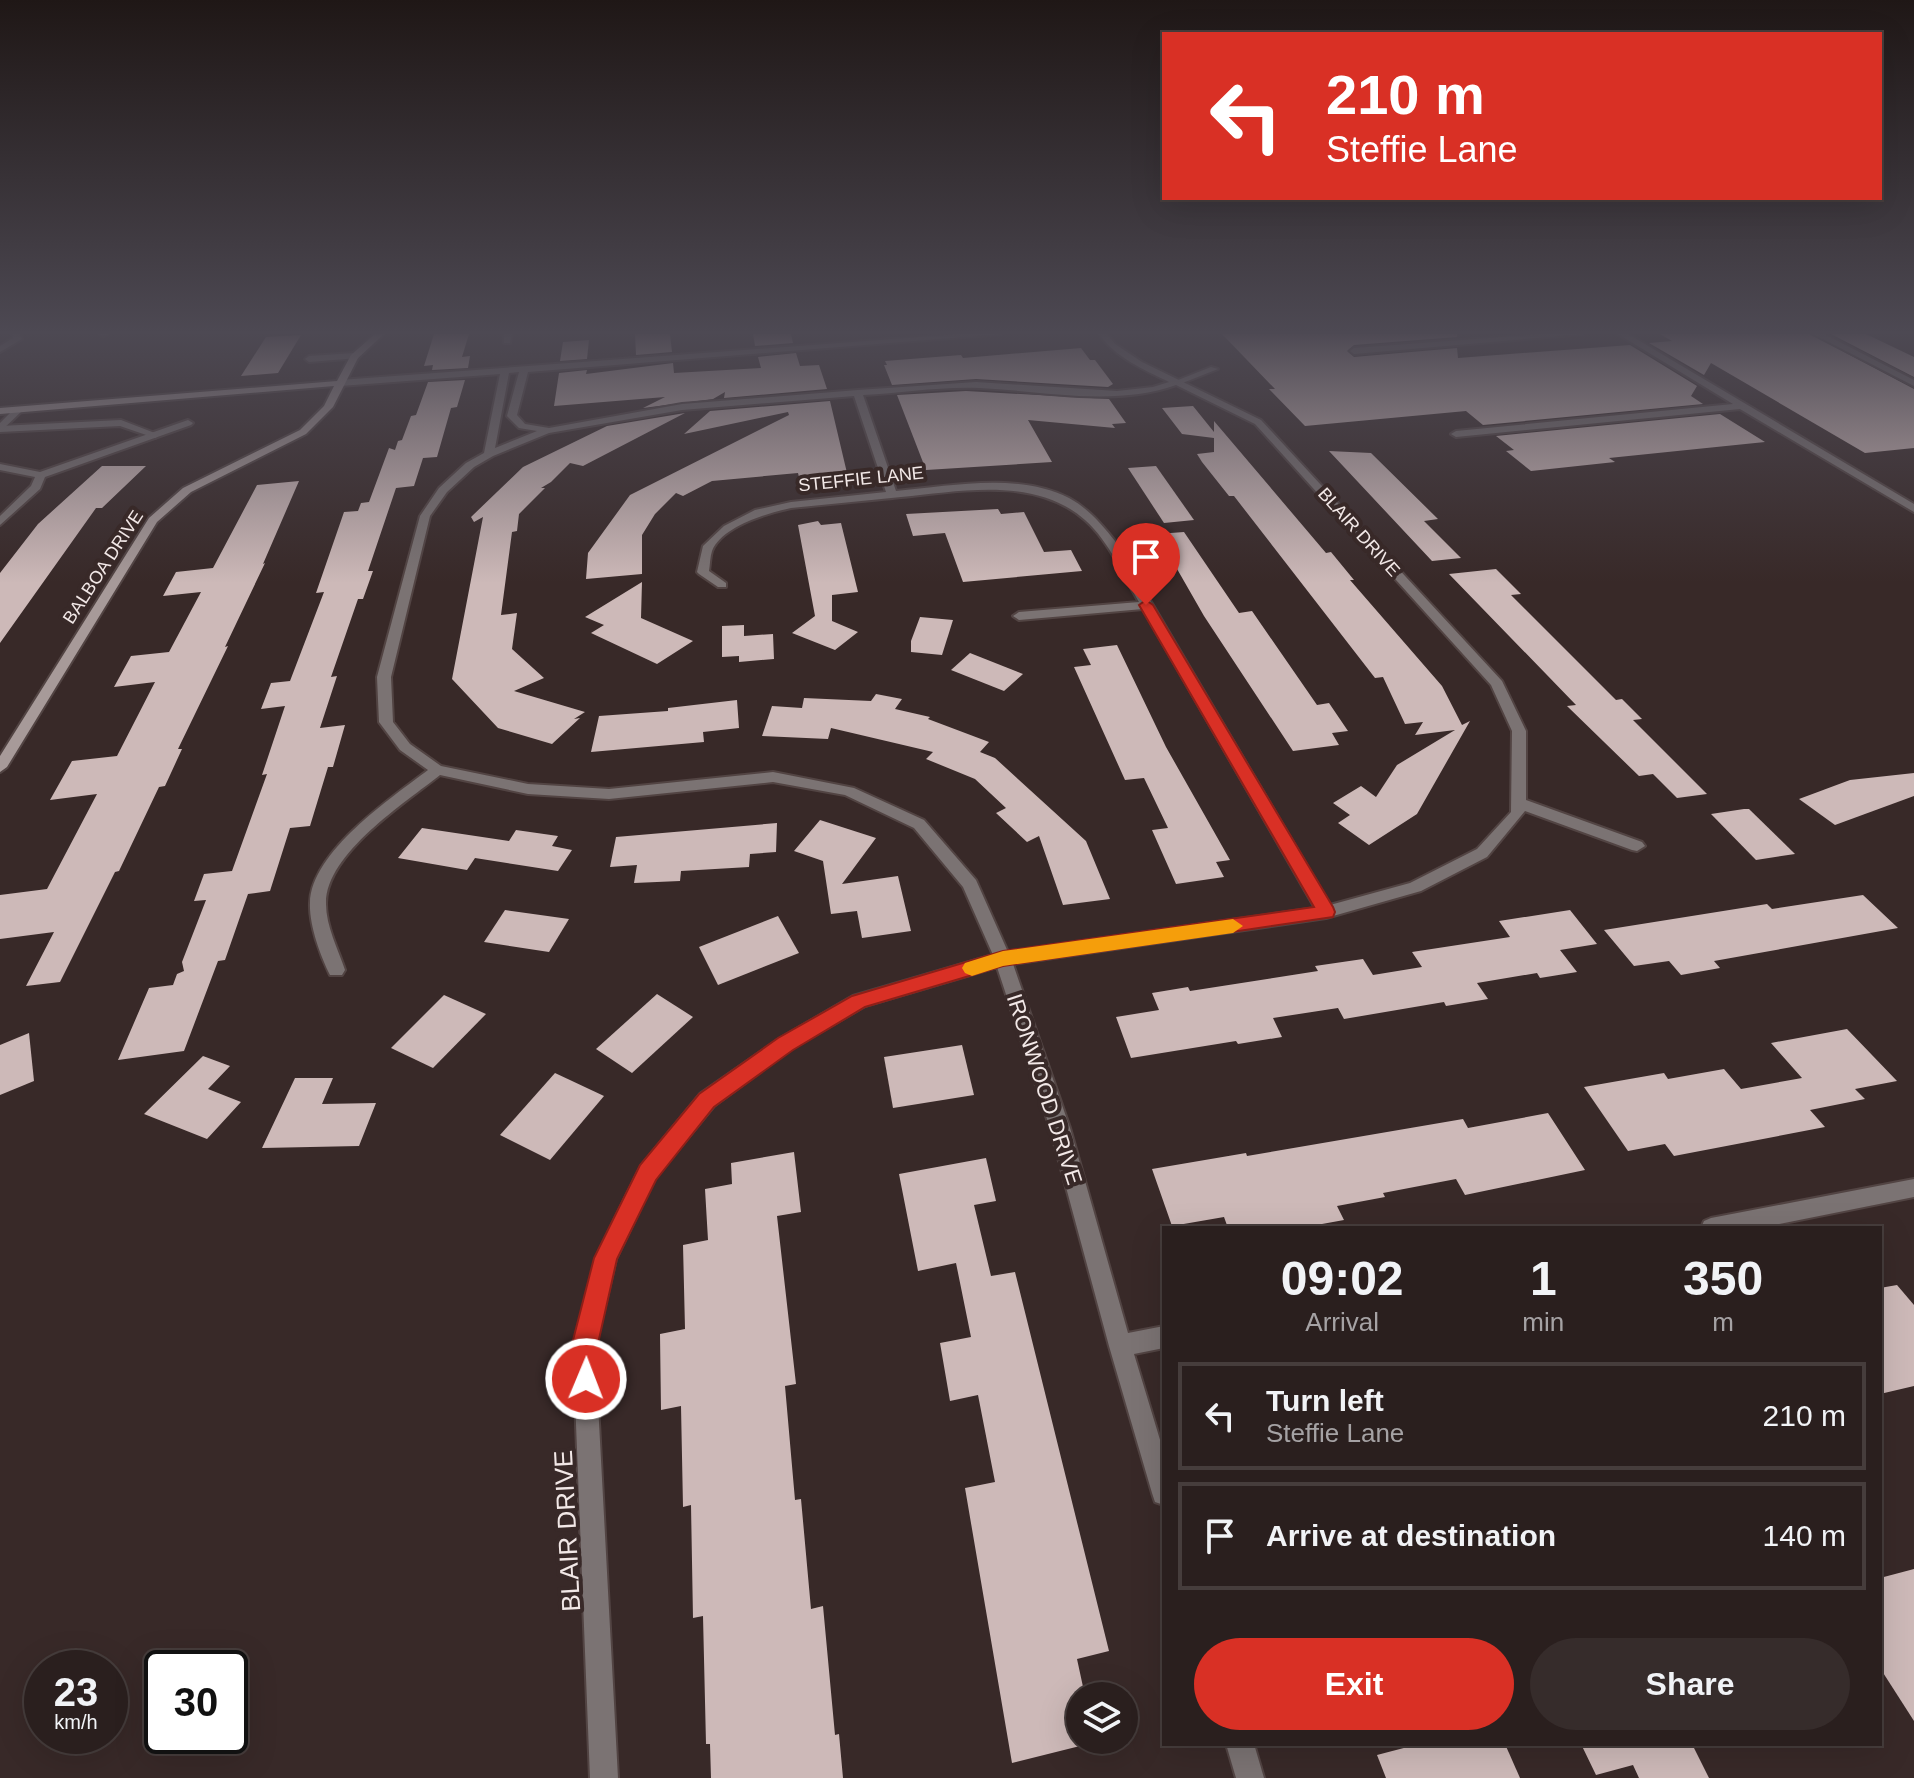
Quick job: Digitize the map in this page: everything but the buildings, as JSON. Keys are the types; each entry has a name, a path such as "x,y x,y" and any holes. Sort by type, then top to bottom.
{"street":[{"name":"BALBOA DRIVE","path":"0,767 153,520 187,490 303,432 318,417"},
{"path":"489,454 496,417"},
{"path":"513,417 522,426 547,431"},
{"name":"IRONWOOD DRIVE","path":"626,417 547,431 489,454 470,465 443,490 425,516 384,677 386,722 405,747 437,770 528,789 595,793 773,777 849,791 919,824 970,884 1003,959 1060,1128 1162,1486"},
{"path":"866,417 892,494"},
{"name":"BLAIR DRIVE","path":"604,1778 584,1348 606,1258 648,1172 707,1100 785,1044 859,1001 1003,959 1326,912 1415,887 1482,853 1518,813 1519,731 1497,684 1258,422 1248,417"},
{"path":"1456,434 1630,417"},
{"path":"1760,417 1914,509"},
{"path":"0,429 121,423 155,435"},
{"path":"0,467 41,475 188,423"},
{"path":"0,522 36,487 41,475"},
{"name":"STEFFIE LANE","path":"722,585 703,572 707,548 728,528 759,512 977,486 1028,489 1065,500 1090,518 1109,541 1326,912"},
{"path":"1019,616 1146,605"},
{"path":"336,970 317,900 332,863 378,818 437,770"},
{"path":"1519,803 1637,846"},
{"path":"1721,1226 1914,1188"},
{"path":"1120,1346 1162,1337"},
{"path":"1241,1746 1250,1778"}],"slow traffic":[{"path":"972,968 1003,959 1233,926"}],"route":[{"path":"586,1379 584,1348 606,1258 648,1172 707,1100 785,1044 859,1001 1003,959 1326,912 1146,605"}]}
